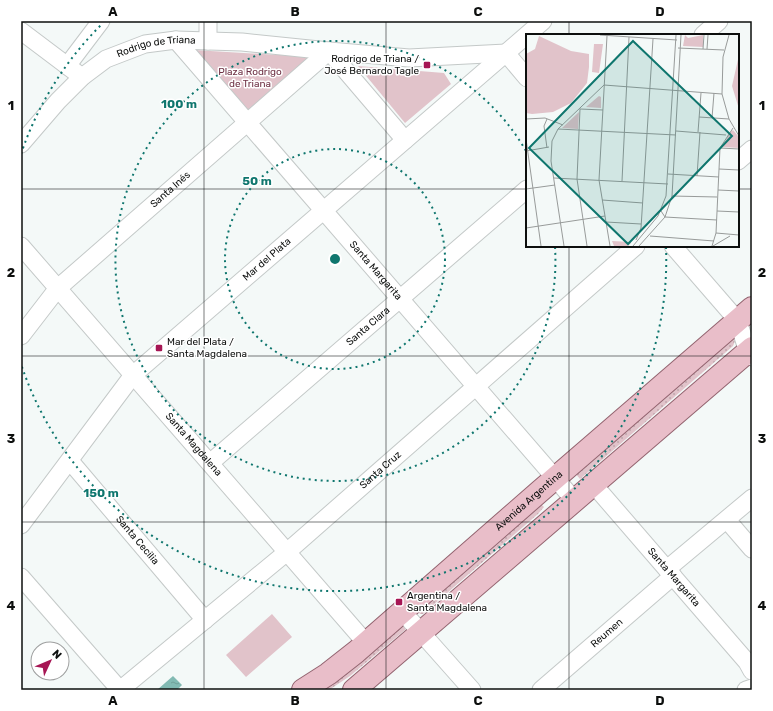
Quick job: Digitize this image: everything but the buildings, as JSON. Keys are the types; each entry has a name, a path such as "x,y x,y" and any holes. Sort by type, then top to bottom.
{"main road":[{"name":"Avenida Argentina","path":"303,690 328,674 366,643 745,314"},
{"path":"354,690 574,501 751,352"}],"street":[{"path":"67,66 101,21"},
{"path":"208,21 208,41"},
{"name":"Mar del Plata","path":"528,34 543,21"},
{"path":"704,34 718,21"},
{"path":"21,30 82,77"},
{"name":"Mar del Plata","path":"21,525 133,375 526,36"},
{"name":"Rodrigo de Triana","path":"21,144 82,77 106,59 145,44 176,40 242,42 409,58 506,53"},
{"name":"Santa Margarita","path":"176,40 574,501"},
{"path":"329,51 405,140"},
{"name":"Santa Inés","path":"21,336 58,288 329,51"},
{"path":"506,53 526,77"},
{"path":"739,160 752,149"},
{"name":"Santa Clara","path":"210,463 526,190"},
{"name":"Santa Magdalena","path":"21,246 366,643"},
{"name":"Santa Cruz","path":"120,690 287,552 635,247"},
{"path":"674,247 745,314 751,352"},
{"name":"Santa Cecilia","path":"70,460 205,620"},
{"name":"Santa Margarita","path":"594,485 747,662 752,671"},
{"name":"Reumen","path":"541,690 752,498"},
{"path":"727,520 752,549"},
{"path":"21,577 120,690"},
{"path":"402,611 472,690"},
{"path":"746,690 752,688"}],"green space":[{"name":"Plaza Rodrigo de Triana","path":"194,50 313,57 247,111"},
{"path":"358,66 444,73 451,84 405,123"},
{"path":"733,338 735,341 733,346 580,479 574,472"},
{"path":"539,502 544,507 538,514 423,614 420,614 418,611"},
{"path":"272,614 292,637 246,677 226,655"},
{"path":"401,622 406,627 405,630 350,676 329,690 314,690"}],"water":[{"path":"173,676 182,685 177,690 157,690"}],"place":[{"name":"Rodrigo de Triana / José Bernardo Tagle","path":"427,65"},
{"name":"Mar del Plata / Santa Magdalena","path":"159,348"},
{"name":"Argentina / Santa Magdalena","path":"399,602"}]}
